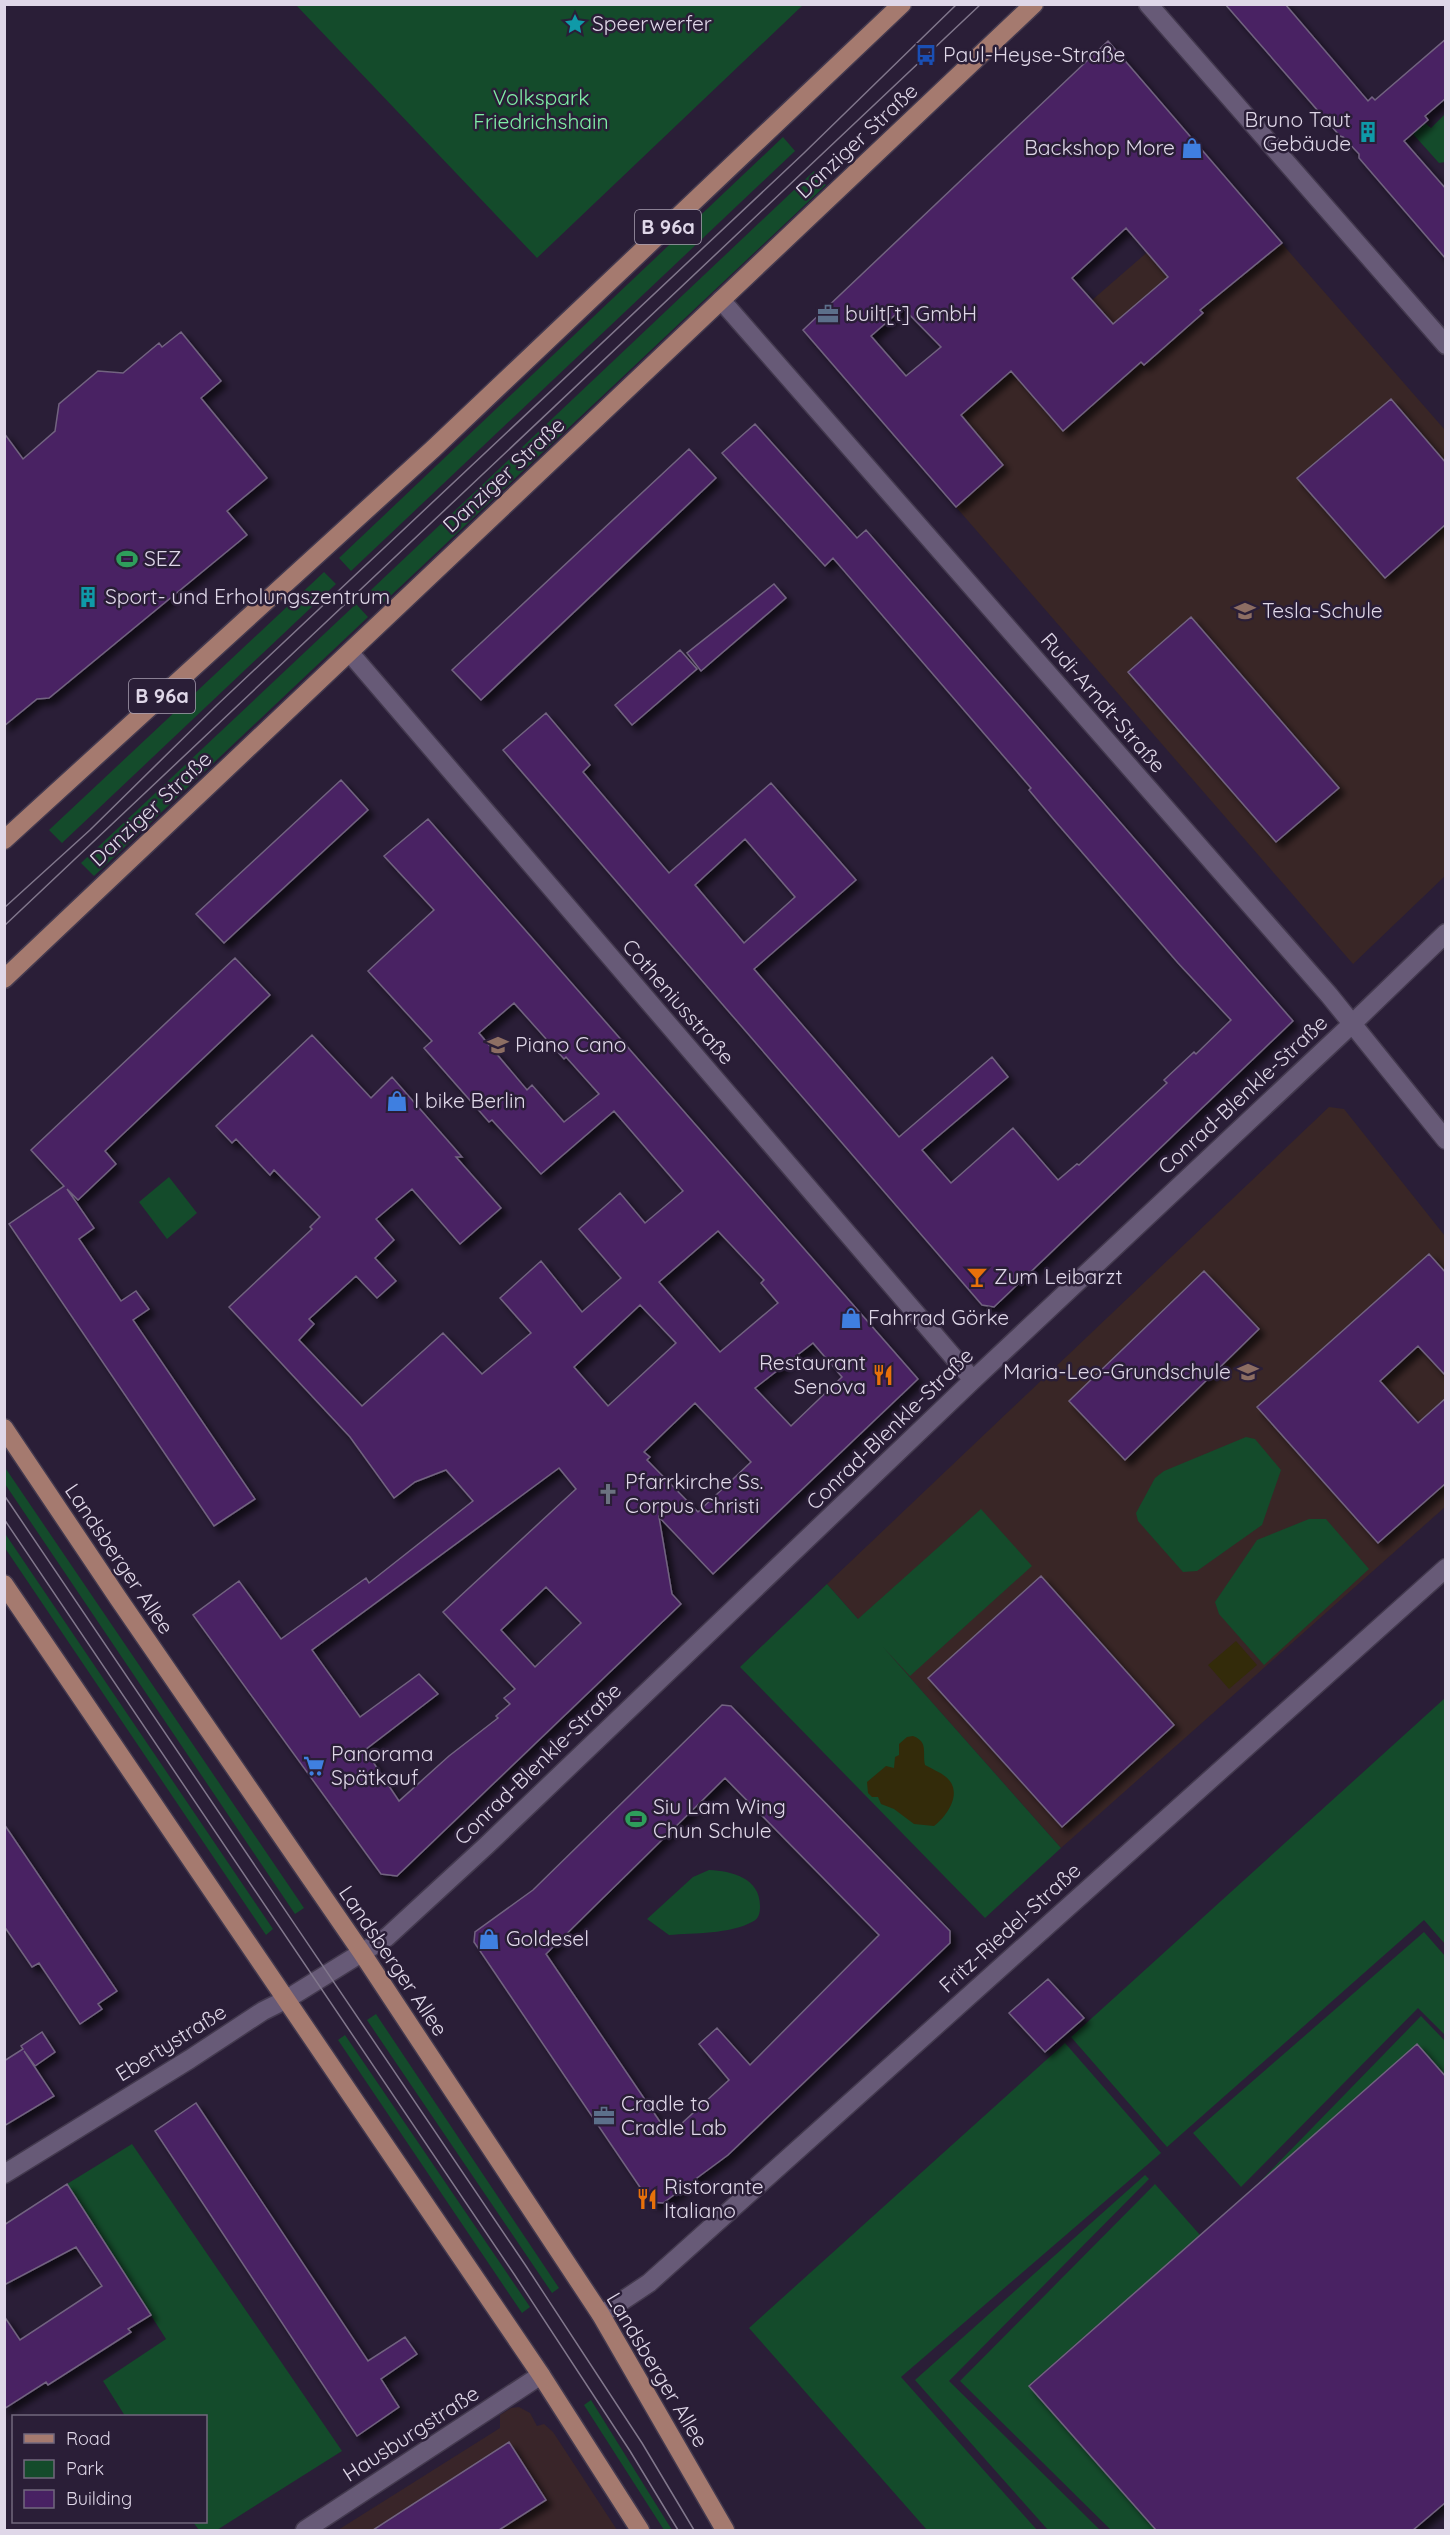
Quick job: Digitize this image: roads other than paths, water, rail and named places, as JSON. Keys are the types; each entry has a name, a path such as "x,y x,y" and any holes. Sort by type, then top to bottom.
{"main road":[{"name":"B 96a","path":"4,840 425,457 902,4"},
{"name":"Danziger Straße","path":"4,979 1034,4"},
{"name":"Landsberger Allee","path":"4,1428 362,1953 600,2315 725,2530"},
{"path":"4,1584 541,2375 640,2530"}],"street":[{"path":"1148,4 1446,345"},
{"name":"Rudi-Arndt-Straße","path":"721,300 1353,1023 1446,1140"},
{"name":"Cotheniusstraße","path":"350,653 973,1380"},
{"name":"Conrad-Blenkle-Straße","path":"362,1953 387,1937 487,1845 973,1380 1446,933"},
{"name":"Fritz-Riedel-Straße","path":"600,2315 649,2283 1446,1568"},
{"name":"Ebertystraße","path":"4,2174 190,2060 263,2011 362,1953"},
{"name":"Hausburgstraße","path":"305,2530 541,2375"}],"tram line":[{"path":"4,908 90,830 217,705 804,153 957,4"},
{"path":"4,926 981,4"},
{"path":"4,1495 526,2266 642,2443 694,2530"},
{"path":"4,1519 514,2274 630,2451 678,2530"}],"place":[{"name":"Speerwerfer","path":"575,24"},
{"name":"Paul-Heyse-Straße","path":"926,55"},
{"name":"Bruno Taut Gebäude","path":"1368,132"},
{"name":"Backshop More","path":"1192,148"},
{"name":"built[t] GmbH","path":"828,314"},
{"name":"SEZ","path":"127,559"},
{"name":"Sport- und Erholungszentrum","path":"88,597"},
{"name":"Tesla-Schule","path":"1245,611"},
{"name":"Piano Cano","path":"498,1045"},
{"name":"I bike Berlin","path":"397,1101"},
{"name":"Zum Leibarzt","path":"977,1277"},
{"name":"Fahrrad Görke","path":"851,1318"},
{"name":"Maria-Leo-Grundschule","path":"1248,1372"},
{"name":"Restaurant Senova","path":"883,1375"},
{"name":"Pfarrkirche Ss. Corpus Christi","path":"608,1494"},
{"name":"Panorama Spätkauf","path":"314,1766"},
{"name":"Siu Lam Wing Chun Schule","path":"636,1819"},
{"name":"Goldesel","path":"489,1939"},
{"name":"Cradle to Cradle Lab","path":"604,2116"},
{"name":"Ristorante Italiano","path":"647,2199"}],"park label":[{"name":"Volkspark Friedrichshain","path":"541,110"}]}
